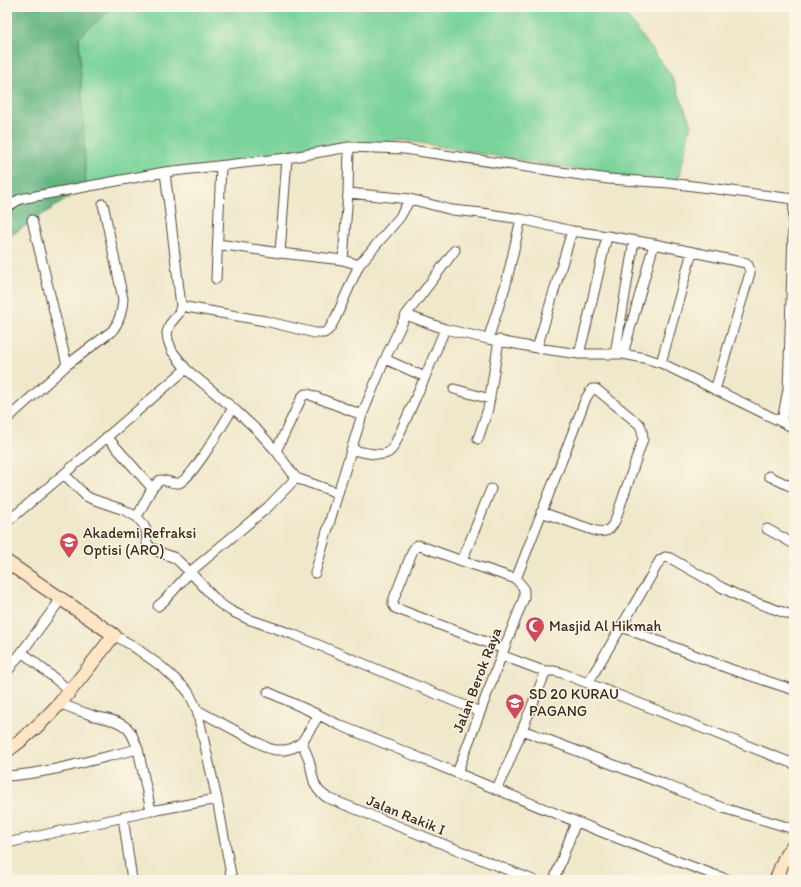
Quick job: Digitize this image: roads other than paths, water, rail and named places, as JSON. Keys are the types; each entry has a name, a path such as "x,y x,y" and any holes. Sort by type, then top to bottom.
{"main road":[{"path":"7,562 114,635 59,703 37,726 7,751"},
{"path":"776,880 789,850 794,845"}],"street":[{"path":"343,260 348,193 349,147"},
{"path":"7,207 20,199 165,172 287,158 349,147 404,149 608,179 670,183 794,199 788,382 782,422"},
{"path":"280,253 287,158"},
{"path":"216,279 221,166"},
{"path":"165,172 181,306 179,313 170,324 167,333 172,351 186,369 258,431 276,450 296,478 338,493"},
{"path":"348,193 410,199 452,210 521,219 572,231 654,244 742,262 748,265 750,268 750,273 715,390"},
{"path":"181,306 265,321 315,333 324,333 330,328 336,317 359,265 400,217 410,199"},
{"path":"7,419 67,365 112,331 119,320 123,299 103,204"},
{"path":"488,339 506,284 521,219"},
{"path":"32,220 67,365"},
{"path":"537,348 572,231"},
{"path":"580,354 607,236"},
{"path":"619,354 634,241"},
{"path":"218,244 343,260 359,265"},
{"path":"619,354 654,244"},
{"path":"315,572 362,415 385,359 406,315 455,250"},
{"path":"661,364 692,252"},
{"path":"406,315 445,330 537,348 580,354 619,354 644,358 661,364 794,428"},
{"path":"351,450 380,455 391,450 445,330"},
{"path":"478,439 488,410 499,340"},
{"path":"385,359 425,376"},
{"path":"7,522 186,369"},
{"path":"454,389 490,399"},
{"path":"541,512 602,532 609,530 615,521 643,439 642,430 636,421 596,389 592,389 586,398 541,512 516,579 418,545 413,550 393,600 393,606 396,609 546,671 562,673 794,764"},
{"path":"276,450 302,397 305,394 362,415"},
{"path":"137,517 152,488 160,480 177,483 190,474 211,444 233,408"},
{"path":"107,437 152,488"},
{"path":"64,474 86,496 124,510 137,517 146,530 147,543 149,546 175,558 219,603 239,615 292,634 480,712"},
{"path":"769,476 794,488"},
{"path":"158,606 190,572 268,507 296,478"},
{"path":"462,561 491,489"},
{"path":"767,529 794,544"},
{"path":"588,683 660,560 665,557 670,558 743,598 794,616"},
{"name":"Jalan Berok Raya","path":"456,773 524,598 523,587 516,579"},
{"path":"7,672 61,599"},
{"path":"622,627 730,668 794,690"},
{"path":"114,635 133,646 162,667 185,688 192,698 197,710 217,798 232,880"},
{"path":"22,652 70,691"},
{"path":"496,790 507,767 546,671"},
{"path":"268,692 339,725 496,790 689,866 729,880"},
{"path":"59,703 111,720 128,728 138,749 151,811"},
{"path":"197,710 268,748 275,750 286,750 293,748 302,742 319,715"},
{"path":"522,730 723,808 794,829"},
{"name":"Jalan Rakik I","path":"302,742 309,760 315,785 323,795 334,801 533,880"},
{"path":"7,776 42,772 138,749"},
{"path":"7,843 217,798"},
{"path":"123,817 132,880"},
{"path":"554,880 576,822"}],"place":[{"name":"Akademi Refraksi Optisi (ARO)","path":"69,559"},
{"name":"Masjid Al Hikmah","path":"535,643"},
{"name":"SD 20 KURAU PAGANG","path":"515,720"}]}
